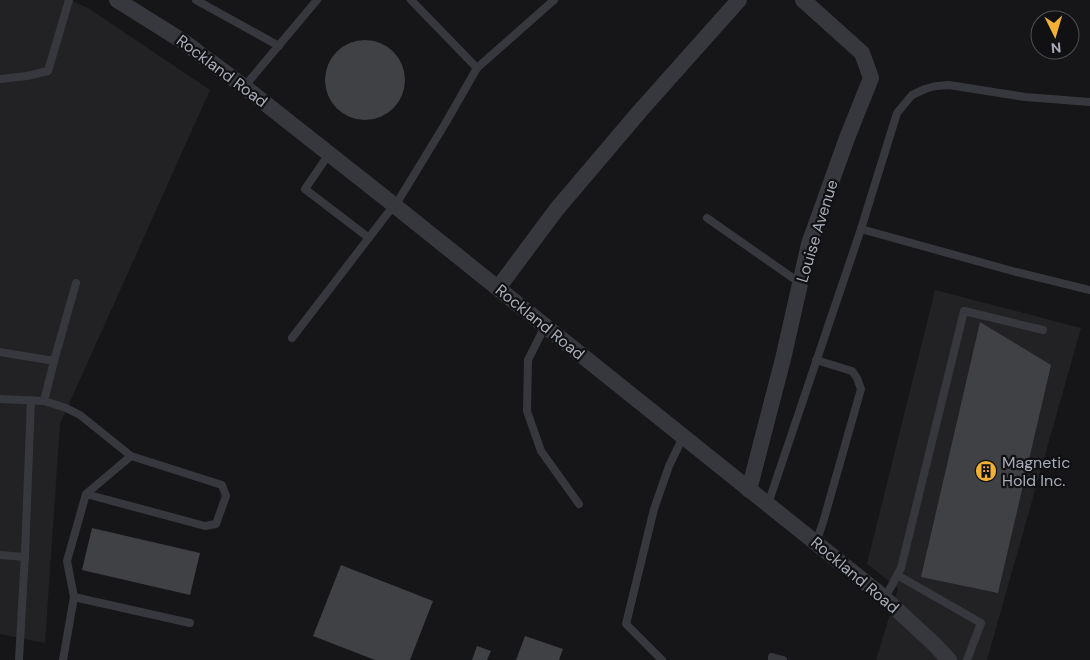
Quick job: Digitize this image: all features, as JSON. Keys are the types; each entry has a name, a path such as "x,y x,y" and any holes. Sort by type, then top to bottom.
{"street":[{"name":"Rockland Road","path":"118,0 184,42 395,206 885,598 949,660"},
{"path":"498,288 563,203 640,111 740,0"},
{"name":"Louise Avenue","path":"749,490 783,360 809,244 871,78 862,53 803,0"}],"lane":[{"path":"0,80 48,71 69,0"},
{"path":"196,0 279,46"},
{"path":"244,87 318,0"},
{"path":"411,0 477,68"},
{"path":"292,338 395,206 477,68 554,0"},
{"path":"768,504 861,229 897,113 912,95 936,86 949,85 1025,97 1090,102"},
{"path":"329,154 305,189 369,238"},
{"path":"707,218 800,283"},
{"path":"861,229 1016,272 1090,290"},
{"path":"44,400 76,283"},
{"path":"885,598 901,568 964,311 1043,330"},
{"path":"545,326 528,360 527,410 541,451 579,504"},
{"path":"0,352 54,360"},
{"path":"816,360 852,371 861,389 816,543"},
{"path":"0,399 44,400 66,408 80,415 131,456 222,485 226,496 216,524 205,526 86,494"},
{"path":"19,660 31,400"},
{"path":"662,660 626,624 654,509 669,466 684,437"},
{"path":"63,660 74,597 67,561 86,494 131,456"},
{"path":"0,555 25,557"},
{"path":"897,575 982,622 966,660"},
{"path":"74,597 190,622"},
{"path":"772,660 772,658 783,660"}],"shaded area":[{"path":"0,0 70,0 88,8 210,90 60,424 45,643 0,634"},
{"path":"935,290 1081,328 987,660 876,660 898,588 867,564"}],"building":[{"path":"365,40 380,43 393,52 402,65 405,80 402,95 393,108 380,117 365,120 350,117 337,108 328,95 325,80 328,65 337,52 350,43"},
{"name":"Magnetic Hold Inc.","path":"980,322 1051,365 998,593 921,577"},
{"path":"92,528 200,553 190,595 82,570"},
{"path":"341,565 433,601 410,660 375,660 313,636"},
{"path":"525,636 563,649 559,660 516,660"},
{"path":"477,646 491,651 487,660 472,660"}],"place":[{"name":"Magnetic Hold Inc.","path":"986,471"}]}
